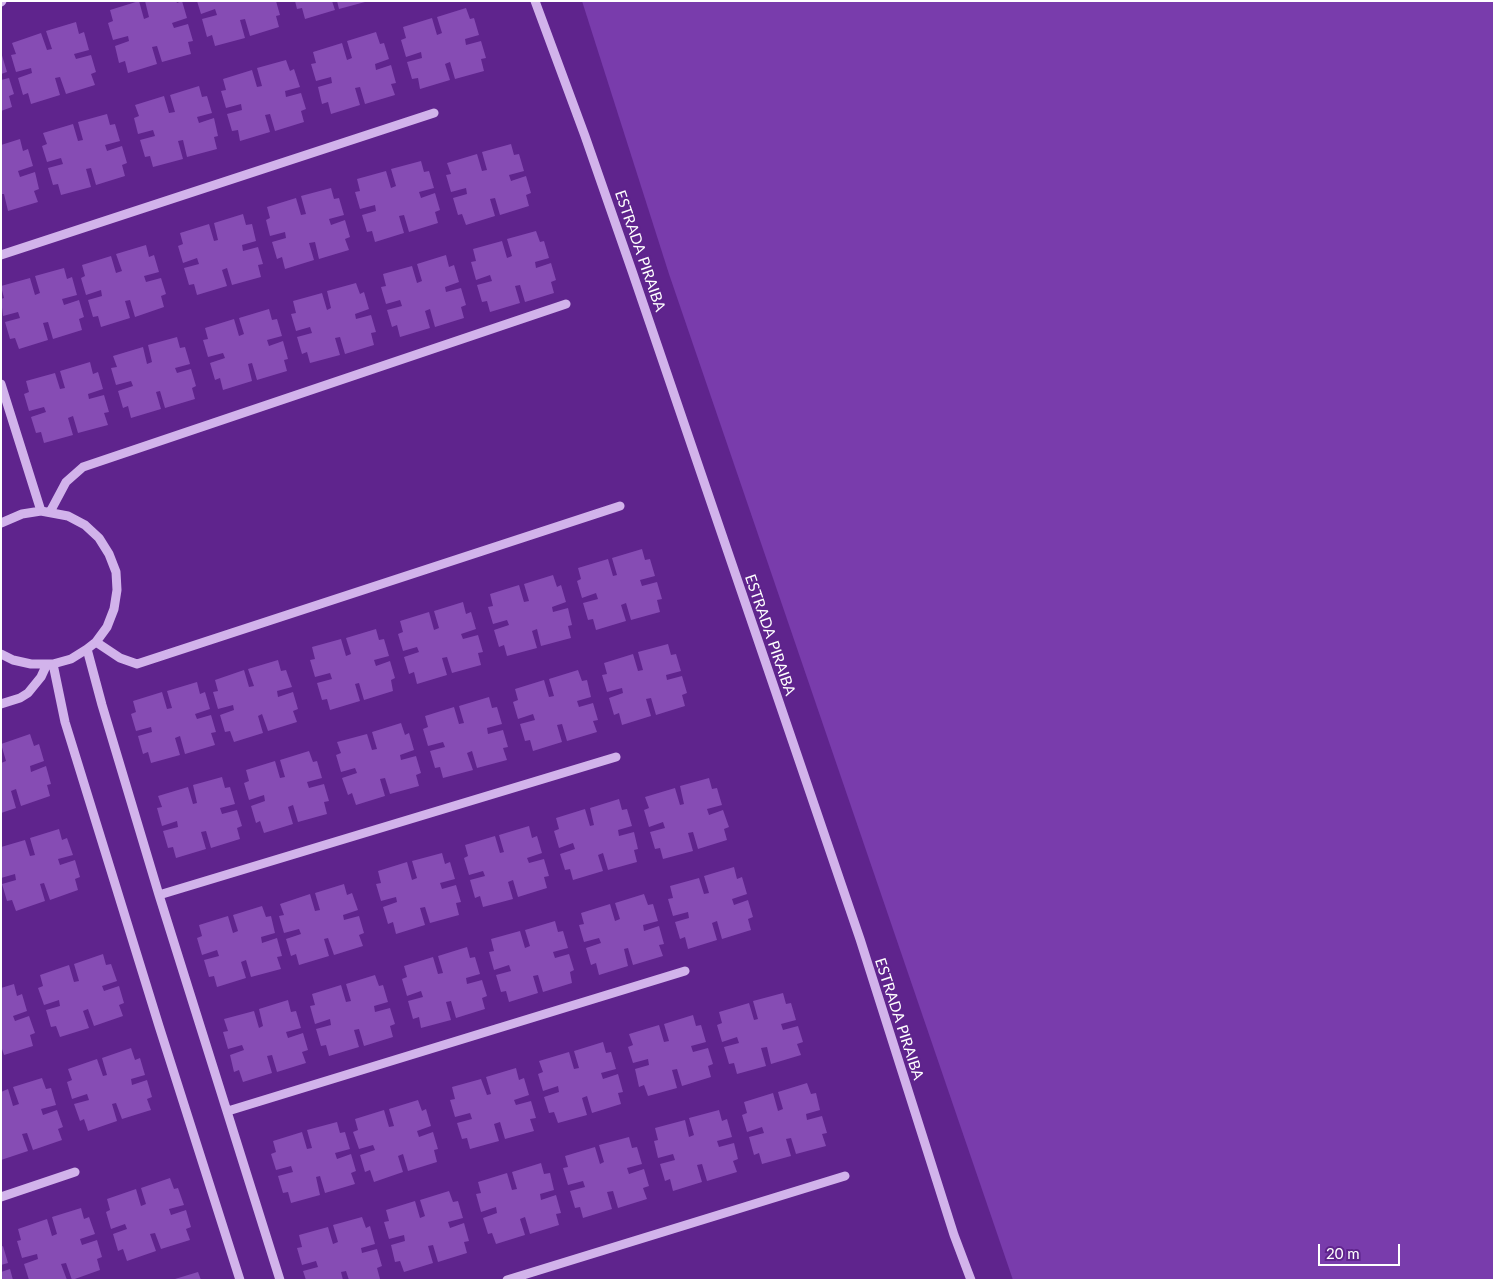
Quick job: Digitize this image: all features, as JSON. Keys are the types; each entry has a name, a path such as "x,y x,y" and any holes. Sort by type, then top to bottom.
{"street":[{"name":"ESTRADA PIRAIBA","path":"535,1 626,253 860,939 954,1236 971,1280"},
{"path":"1,255 434,112"},
{"path":"46,512 66,482 83,467 566,304"},
{"path":"1,384 46,512"},
{"path":"96,642 120,658 137,664 620,506"},
{"path":"1,654 22,662 50,664 70,659 96,642 107,626 114,609 117,590 116,572 109,554 99,538 85,525 68,516 46,512 22,514 2,519"},
{"path":"87,649 159,895 280,1280"},
{"path":"1,704 20,698 28,693 50,664"},
{"path":"50,664 68,732 240,1280"},
{"path":"159,895 616,757"},
{"path":"228,1111 685,970"},
{"path":"1,1197 75,1172"},
{"path":"507,1280 845,1176"}],"shaded area":[{"path":"582,1 1494,1 1494,1280 1013,1280 669,274"}],"building":[{"path":"139,1 144,19 149,17 145,1 176,1 177,3 182,1 187,18 172,23 174,28 188,24 193,41 188,42 191,54 162,62 157,46 152,47 157,64 128,73 125,61 119,63 115,46 129,41 128,36 113,40 108,23 113,21 110,10"},
{"path":"197,1 276,1 280,15 276,16 279,27 250,36 245,19 240,20 245,38 215,46 212,35 207,37 202,19 217,15 215,9 201,14"},
{"path":"295,1 332,1 335,10 305,19 302,8 297,9"},
{"path":"337,1 364,1 365,2 339,9"},
{"path":"466,8 470,19 474,18 479,35 465,39 466,45 481,41 486,58 481,59 484,71 455,79 450,62 445,64 450,80 420,89 418,78 412,79 407,62 422,58 421,52 406,57 401,40 406,38 403,27 432,18 437,35 442,33 437,17"},
{"path":"76,22 79,34 84,32 89,50 74,54 76,59 91,55 96,72 91,74 95,85 66,94 60,77 55,78 60,95 31,104 28,93 23,95 18,78 32,73 31,68 16,72 11,55 16,54 12,43 41,33 47,50 52,49 46,31"},
{"path":"376,32 380,44 384,43 389,59 375,64 376,70 391,65 396,83 391,84 395,95 365,104 360,87 355,88 360,105 331,114 328,102 322,104 318,87 332,83 331,77 316,81 311,64 316,63 313,52 342,43 347,60 352,58 347,41"},
{"path":"1,52 7,72 1,74"},
{"path":"286,60 290,71 294,69 300,87 285,91 286,97 301,93 306,109 301,111 304,122 275,131 270,114 265,115 270,132 240,141 238,130 232,131 227,114 242,110 241,104 226,108 221,91 226,90 223,79 252,70 257,87 262,86 257,68"},
{"path":"9,78 14,94 9,96 12,107 1,111 1,80"},
{"path":"199,86 202,97 207,96 212,113 197,117 199,123 214,118 218,136 214,137 217,149 187,157 183,140 178,141 183,159 153,167 150,156 145,157 140,140 155,136 153,130 138,134 134,118 139,116 135,105 164,96 169,113 175,112 170,95"},
{"path":"107,114 110,125 115,124 120,141 105,145 107,151 122,146 127,163 122,165 125,176 96,185 91,168 86,169 91,187 61,195 58,184 53,185 48,168 63,164 61,158 47,162 42,146 47,144 43,133 73,124 78,141 83,140 78,122"},
{"path":"20,139 23,151 28,149 33,166 18,171 20,177 35,172 39,189 34,191 38,202 8,211 4,194 1,194 1,145"},
{"path":"511,144 514,155 519,154 524,171 509,175 511,181 526,176 531,193 526,195 529,206 500,215 495,198 490,199 495,216 466,225 462,214 458,215 453,198 467,194 466,188 451,192 446,175 451,174 447,163 477,154 482,171 487,170 482,152"},
{"path":"421,161 424,172 429,171 434,188 419,192 421,198 435,193 440,210 435,212 438,223 409,232 404,215 399,216 404,233 375,242 372,231 367,232 362,215 376,211 375,205 360,209 355,192 360,191 357,179 386,171 391,188 396,186 391,169"},
{"path":"331,188 334,199 339,198 344,215 329,219 331,225 345,220 350,237 345,239 349,250 319,259 315,242 309,243 314,260 285,269 282,257 277,259 272,242 286,238 285,232 270,236 266,220 270,218 267,207 296,198 301,215 306,214 301,196"},
{"path":"243,214 246,225 252,224 256,241 242,245 243,251 258,247 263,264 258,265 261,277 232,285 227,268 222,270 227,286 197,295 194,284 189,285 184,268 199,264 197,258 183,263 178,246 183,244 180,233 209,224 214,241 218,240 214,223"},
{"path":"536,231 540,242 544,241 549,258 535,262 536,268 551,263 556,280 551,282 554,293 525,302 520,285 515,286 520,303 490,312 487,301 482,302 477,285 492,281 490,275 476,280 471,262 476,261 473,249 502,241 507,258 512,256 507,239"},
{"path":"146,245 149,257 154,255 159,272 144,276 146,282 161,278 166,294 161,296 164,307 135,317 130,300 125,301 130,318 101,327 98,316 93,317 88,300 102,296 101,290 86,295 81,278 85,276 82,265 111,256 116,273 122,271 116,254"},
{"path":"446,255 449,267 454,265 459,282 445,287 446,292 461,288 466,305 461,307 464,318 435,327 430,309 425,311 430,328 400,337 397,325 392,327 387,310 402,306 400,300 386,304 381,287 386,286 383,274 412,266 417,283 422,281 417,264"},
{"path":"64,268 67,279 72,277 77,295 62,299 64,305 79,300 84,317 79,319 82,330 53,339 48,322 43,323 48,340 19,349 15,338 10,339 5,322 20,318 18,312 3,316 1,299 4,298 1,286 30,278 35,295 40,293 35,276"},
{"path":"356,283 360,294 364,292 369,309 355,314 356,319 371,315 376,332 371,333 374,345 345,354 340,337 335,338 340,355 310,363 307,352 302,354 297,337 312,333 310,327 296,331 291,314 296,313 293,301 322,293 327,310 331,308 327,291"},
{"path":"269,309 272,320 277,319 282,336 267,340 269,346 283,341 288,359 284,360 287,371 257,380 252,363 248,364 252,381 223,390 220,378 215,380 210,363 225,358 223,353 208,357 203,340 208,339 205,328 234,319 239,336 244,334 239,318"},
{"path":"177,337 180,348 185,347 190,364 175,368 177,373 191,369 196,386 192,388 195,399 165,408 160,391 156,392 161,409 131,418 128,406 123,408 118,391 133,386 131,381 116,385 111,368 117,367 113,356 143,347 147,364 152,362 148,345"},
{"path":"90,362 93,374 98,372 103,389 88,394 89,399 104,395 109,412 104,413 108,425 78,433 73,416 68,418 73,435 44,443 41,432 36,433 31,417 46,412 44,407 29,411 24,394 29,392 26,381 55,373 60,389 65,388 60,371"},
{"path":"642,549 645,560 650,559 655,576 640,580 642,586 657,582 662,599 657,600 660,612 631,620 626,603 621,605 626,621 596,630 593,619 588,620 583,603 598,599 596,593 582,598 577,581 581,579 578,568 608,559 613,576 617,575 612,558"},
{"path":"553,575 557,587 561,585 566,602 552,607 553,612 568,608 572,625 568,626 571,638 541,646 537,629 532,631 537,648 507,656 504,645 499,647 494,630 509,625 507,620 493,624 488,607 493,606 490,594 519,585 524,602 529,601 524,584"},
{"path":"463,602 466,614 471,612 476,629 461,634 463,639 478,635 483,652 478,653 481,665 452,673 447,657 442,658 447,675 417,684 414,672 409,674 404,657 419,652 417,647 403,651 398,634 403,632 400,621 429,612 434,630 439,628 434,611"},
{"path":"376,629 379,640 384,639 389,656 374,660 376,666 390,661 395,678 391,680 393,691 364,700 359,683 355,684 360,701 330,710 327,699 322,700 317,683 332,679 330,673 315,677 310,660 315,659 312,647 341,639 346,656 351,654 346,638"},
{"path":"668,644 671,655 676,654 681,671 666,675 667,680 682,676 687,693 682,695 685,706 656,715 651,698 646,699 651,716 622,725 619,713 614,715 609,698 623,693 622,688 607,692 602,675 607,674 604,663 633,654 638,671 643,670 638,652"},
{"path":"278,660 281,671 286,670 292,687 277,691 278,697 293,692 298,709 293,711 297,722 268,731 262,714 258,716 263,733 234,742 230,731 225,732 220,715 234,710 233,705 218,709 213,692 218,691 215,680 244,670 249,687 254,686 248,669"},
{"path":"578,670 582,681 587,680 591,697 577,701 579,707 593,703 598,720 593,721 597,732 567,741 562,724 557,725 562,742 533,751 530,740 525,741 520,724 535,720 533,714 518,719 513,702 518,700 515,689 544,680 549,697 554,696 549,679"},
{"path":"197,682 200,694 205,692 210,709 195,714 197,719 211,715 216,732 211,733 215,745 185,754 180,736 175,738 180,755 151,763 148,752 143,754 138,736 152,732 151,727 136,731 131,714 136,712 133,701 162,692 167,709 172,708 167,691"},
{"path":"489,697 492,708 497,707 502,724 487,728 488,734 503,730 508,747 503,748 507,760 477,768 472,751 467,753 473,770 443,778 440,767 435,768 430,751 445,747 443,742 428,746 423,729 428,727 425,716 454,707 459,724 464,723 459,706"},
{"path":"401,723 405,735 409,733 414,750 400,755 401,760 416,756 421,773 416,775 419,786 390,794 385,778 380,779 385,796 356,805 352,793 348,795 342,778 357,773 355,768 341,772 336,755 341,753 337,742 367,734 372,750 377,749 372,732"},
{"path":"30,734 34,746 39,744 44,761 30,766 31,772 46,766 51,784 47,785 50,796 21,806 16,789 11,791 16,808 1,813 1,763 6,761 1,744"},
{"path":"309,751 313,762 317,761 322,778 307,782 309,788 324,784 329,801 324,802 327,814 298,822 293,805 288,807 293,824 264,833 260,821 256,823 251,806 265,801 264,795 249,800 244,783 249,781 246,770 275,761 280,778 285,777 280,760"},
{"path":"222,777 225,788 230,787 235,804 220,808 222,814 237,810 242,826 237,828 240,839 211,848 206,831 201,832 206,849 176,858 173,847 168,848 163,831 178,827 177,821 162,826 157,808 162,807 158,796 188,787 193,804 197,803 193,785"},
{"path":"709,778 712,789 717,788 722,805 707,809 709,815 723,810 729,827 724,829 727,840 698,849 693,832 688,833 693,851 663,859 660,848 655,849 650,832 665,828 663,822 649,827 644,810 649,808 645,797 675,788 680,805 684,804 680,786"},
{"path":"619,799 622,810 627,809 632,826 618,830 619,836 634,832 638,849 634,850 637,862 608,870 603,853 598,855 603,871 573,880 570,869 565,870 560,854 575,849 573,843 559,848 554,831 559,829 556,818 585,809 590,826 594,825 590,808"},
{"path":"529,826 532,838 537,836 542,853 527,858 529,863 544,859 549,876 544,877 547,888 518,897 513,880 508,882 513,899 483,907 480,896 475,898 470,880 485,876 483,871 469,875 464,858 468,856 465,845 495,836 500,853 504,852 499,835"},
{"path":"59,829 62,840 67,838 73,855 58,859 60,865 75,860 80,877 75,879 78,890 50,900 44,883 40,884 45,901 16,911 12,900 7,901 2,884 16,880 15,874 1,878 1,847 25,840 30,856 35,855 30,838"},
{"path":"442,853 445,864 450,862 455,879 440,883 442,889 456,885 461,902 456,903 459,915 430,923 425,907 420,908 425,925 396,934 393,922 388,924 383,907 397,902 396,897 381,901 376,884 381,883 378,871 407,862 412,880 417,878 412,861"},
{"path":"734,867 737,879 742,877 747,894 732,899 734,905 748,900 753,917 748,919 751,930 722,939 717,921 712,923 717,940 688,949 685,937 680,939 675,922 689,918 688,912 673,916 668,899 673,898 670,886 699,878 704,894 709,893 704,876"},
{"path":"344,884 347,895 352,893 358,910 343,915 344,920 359,916 364,933 359,935 363,946 334,955 328,938 324,939 329,956 299,965 296,954 291,956 286,939 301,934 299,929 284,933 279,916 284,915 280,904 310,894 315,911 320,910 315,893"},
{"path":"644,894 648,905 653,904 658,921 643,925 644,931 659,926 664,944 659,945 663,956 633,965 628,948 624,949 628,966 599,975 596,963 591,965 586,948 601,943 599,938 584,942 579,925 584,924 581,913 610,904 615,921 620,919 615,903"},
{"path":"262,906 266,917 271,916 275,933 261,937 262,943 277,938 282,956 277,957 281,969 251,977 246,960 241,962 246,978 217,987 214,976 209,977 204,960 219,956 217,950 202,955 197,938 202,936 199,925 228,916 233,933 238,931 233,915"},
{"path":"555,921 558,932 563,931 568,948 553,952 555,958 569,954 574,970 570,972 572,983 543,992 538,975 533,976 538,993 509,1002 506,991 501,992 496,975 511,971 509,965 494,970 489,952 494,951 491,939 520,931 525,948 530,946 525,930"},
{"path":"467,947 470,958 475,957 480,974 466,978 467,984 482,980 487,996 482,998 485,1009 456,1018 451,1001 446,1002 451,1020 421,1028 419,1017 413,1019 408,1001 423,997 421,991 407,996 402,979 407,977 404,966 433,957 438,974 443,973 438,956"},
{"path":"103,954 106,965 111,964 117,981 102,986 104,991 119,986 124,1003 119,1005 123,1016 94,1026 88,1009 83,1011 89,1028 60,1037 56,1026 51,1027 46,1010 60,1006 59,1000 44,1005 38,988 43,986 40,975 69,965 74,982 79,981 74,964"},
{"path":"375,975 379,986 383,985 388,1002 374,1006 375,1012 390,1008 395,1024 390,1026 393,1037 364,1046 359,1029 354,1030 359,1047 329,1056 326,1045 321,1046 316,1029 331,1025 330,1019 315,1024 310,1006 315,1005 312,994 341,985 346,1002 351,1001 346,984"},
{"path":"14,984 17,996 22,994 27,1011 13,1016 15,1021 29,1016 35,1033 30,1035 33,1046 4,1055 1,1046 1,988"},
{"path":"783,993 786,1004 791,1003 796,1020 781,1024 783,1030 798,1026 803,1042 797,1044 801,1055 771,1064 767,1047 761,1048 766,1066 737,1074 734,1063 729,1064 724,1047 739,1043 737,1037 722,1042 717,1025 722,1023 719,1012 749,1003 754,1020 758,1019 753,1001"},
{"path":"288,1000 291,1012 296,1011 301,1028 286,1032 288,1038 303,1033 308,1050 302,1052 306,1063 277,1072 272,1055 267,1056 272,1073 243,1082 239,1070 234,1072 230,1055 244,1050 242,1045 228,1049 223,1032 228,1031 224,1019 254,1011 259,1028 263,1026 259,1009"},
{"path":"693,1015 696,1026 701,1025 706,1042 691,1046 693,1052 708,1048 713,1064 708,1066 711,1077 682,1086 677,1069 672,1070 677,1088 648,1096 644,1085 639,1087 635,1069 649,1065 648,1059 633,1063 628,1047 633,1045 629,1034 659,1025 664,1042 669,1041 664,1024"},
{"path":"603,1042 606,1053 611,1052 616,1069 601,1073 603,1079 618,1074 623,1092 618,1093 621,1104 592,1113 587,1096 582,1098 587,1115 558,1123 554,1112 549,1113 544,1097 559,1092 558,1086 543,1091 538,1074 543,1072 539,1061 569,1052 574,1069 579,1068 574,1051"},
{"path":"131,1048 135,1060 140,1058 145,1075 131,1079 132,1085 147,1080 152,1097 147,1099 151,1110 122,1119 116,1103 112,1104 117,1121 88,1131 84,1119 80,1121 74,1104 89,1100 87,1094 72,1099 67,1082 72,1080 68,1069 97,1059 103,1076 107,1075 102,1058"},
{"path":"516,1068 519,1080 524,1078 529,1095 514,1100 516,1105 531,1101 536,1118 530,1119 534,1131 505,1139 500,1122 494,1124 499,1141 470,1149 467,1138 462,1139 457,1123 472,1119 470,1113 455,1117 450,1100 455,1099 452,1087 481,1079 487,1095 491,1094 486,1077"},
{"path":"42,1078 46,1089 51,1088 56,1105 41,1109 43,1115 57,1110 63,1127 58,1129 62,1140 33,1150 27,1133 22,1134 28,1151 1,1160 1,1092 8,1089 13,1106 19,1104 13,1087"},
{"path":"807,1083 811,1094 816,1093 820,1110 806,1114 807,1120 822,1116 827,1133 822,1134 826,1146 796,1154 791,1138 786,1139 791,1156 762,1164 759,1153 754,1155 749,1137 764,1133 762,1127 747,1132 742,1115 747,1113 744,1102 773,1093 778,1111 783,1109 778,1092"},
{"path":"418,1100 422,1111 426,1109 431,1126 417,1131 419,1137 433,1132 438,1149 434,1150 437,1162 408,1171 403,1154 398,1156 403,1172 374,1182 370,1170 365,1172 360,1155 375,1150 373,1145 359,1149 353,1132 358,1130 355,1119 384,1110 389,1127 394,1126 389,1109"},
{"path":"719,1110 722,1121 727,1119 732,1137 717,1141 719,1147 734,1143 738,1159 733,1161 737,1172 707,1181 702,1164 697,1165 702,1182 673,1191 670,1179 665,1181 660,1164 675,1160 673,1154 658,1158 654,1141 658,1140 655,1128 685,1120 689,1137 694,1135 689,1118"},
{"path":"337,1122 340,1133 345,1132 350,1149 335,1153 337,1159 351,1154 356,1171 351,1173 355,1184 325,1193 320,1176 316,1177 320,1195 291,1203 288,1192 283,1193 278,1176 293,1172 291,1166 276,1170 271,1154 276,1152 273,1141 302,1132 307,1149 312,1148 307,1130"},
{"path":"629,1137 632,1148 637,1147 642,1164 627,1168 629,1174 644,1169 649,1186 643,1188 647,1199 618,1208 613,1191 607,1192 612,1209 583,1218 580,1207 575,1208 570,1191 585,1187 583,1181 568,1185 563,1168 568,1167 565,1156 595,1147 600,1164 604,1162 599,1145"},
{"path":"541,1163 544,1174 550,1173 554,1190 540,1194 541,1200 556,1195 561,1213 556,1214 559,1225 530,1234 525,1217 520,1219 525,1235 496,1244 492,1233 488,1234 483,1218 497,1213 496,1207 481,1212 476,1194 481,1193 478,1182 507,1173 512,1190 517,1189 512,1172"},
{"path":"170,1178 174,1189 178,1188 184,1205 169,1209 171,1215 186,1210 191,1227 186,1229 190,1240 161,1249 155,1233 150,1234 156,1251 127,1261 123,1249 118,1251 113,1234 127,1229 125,1224 111,1229 106,1212 110,1210 107,1199 136,1189 141,1206 146,1204 141,1188"},
{"path":"449,1191 453,1202 458,1201 463,1218 448,1222 450,1228 464,1223 469,1241 464,1242 467,1253 438,1262 433,1245 428,1246 433,1263 404,1272 400,1261 395,1262 391,1245 405,1241 404,1235 389,1239 384,1222 389,1221 386,1210 415,1201 420,1218 425,1216 420,1200"},
{"path":"81,1208 84,1219 89,1217 95,1234 80,1239 82,1245 97,1240 102,1257 97,1259 100,1270 72,1280 66,1263 61,1264 67,1280 29,1280 24,1264 38,1259 37,1254 22,1258 17,1241 21,1240 18,1229 47,1219 52,1236 57,1234 52,1217"},
{"path":"362,1217 366,1228 370,1226 375,1244 361,1248 362,1253 377,1249 382,1266 377,1268 380,1279 349,1280 346,1271 341,1272 343,1280 306,1280 303,1271 318,1267 316,1261 302,1265 297,1248 302,1247 299,1235 328,1227 333,1244 338,1242 333,1225"},
{"path":"3,1246 8,1263 1,1265 1,1247"},
{"path":"10,1269 13,1280 1,1280 1,1272"},
{"path":"198,1272 201,1280 175,1279"}]}
